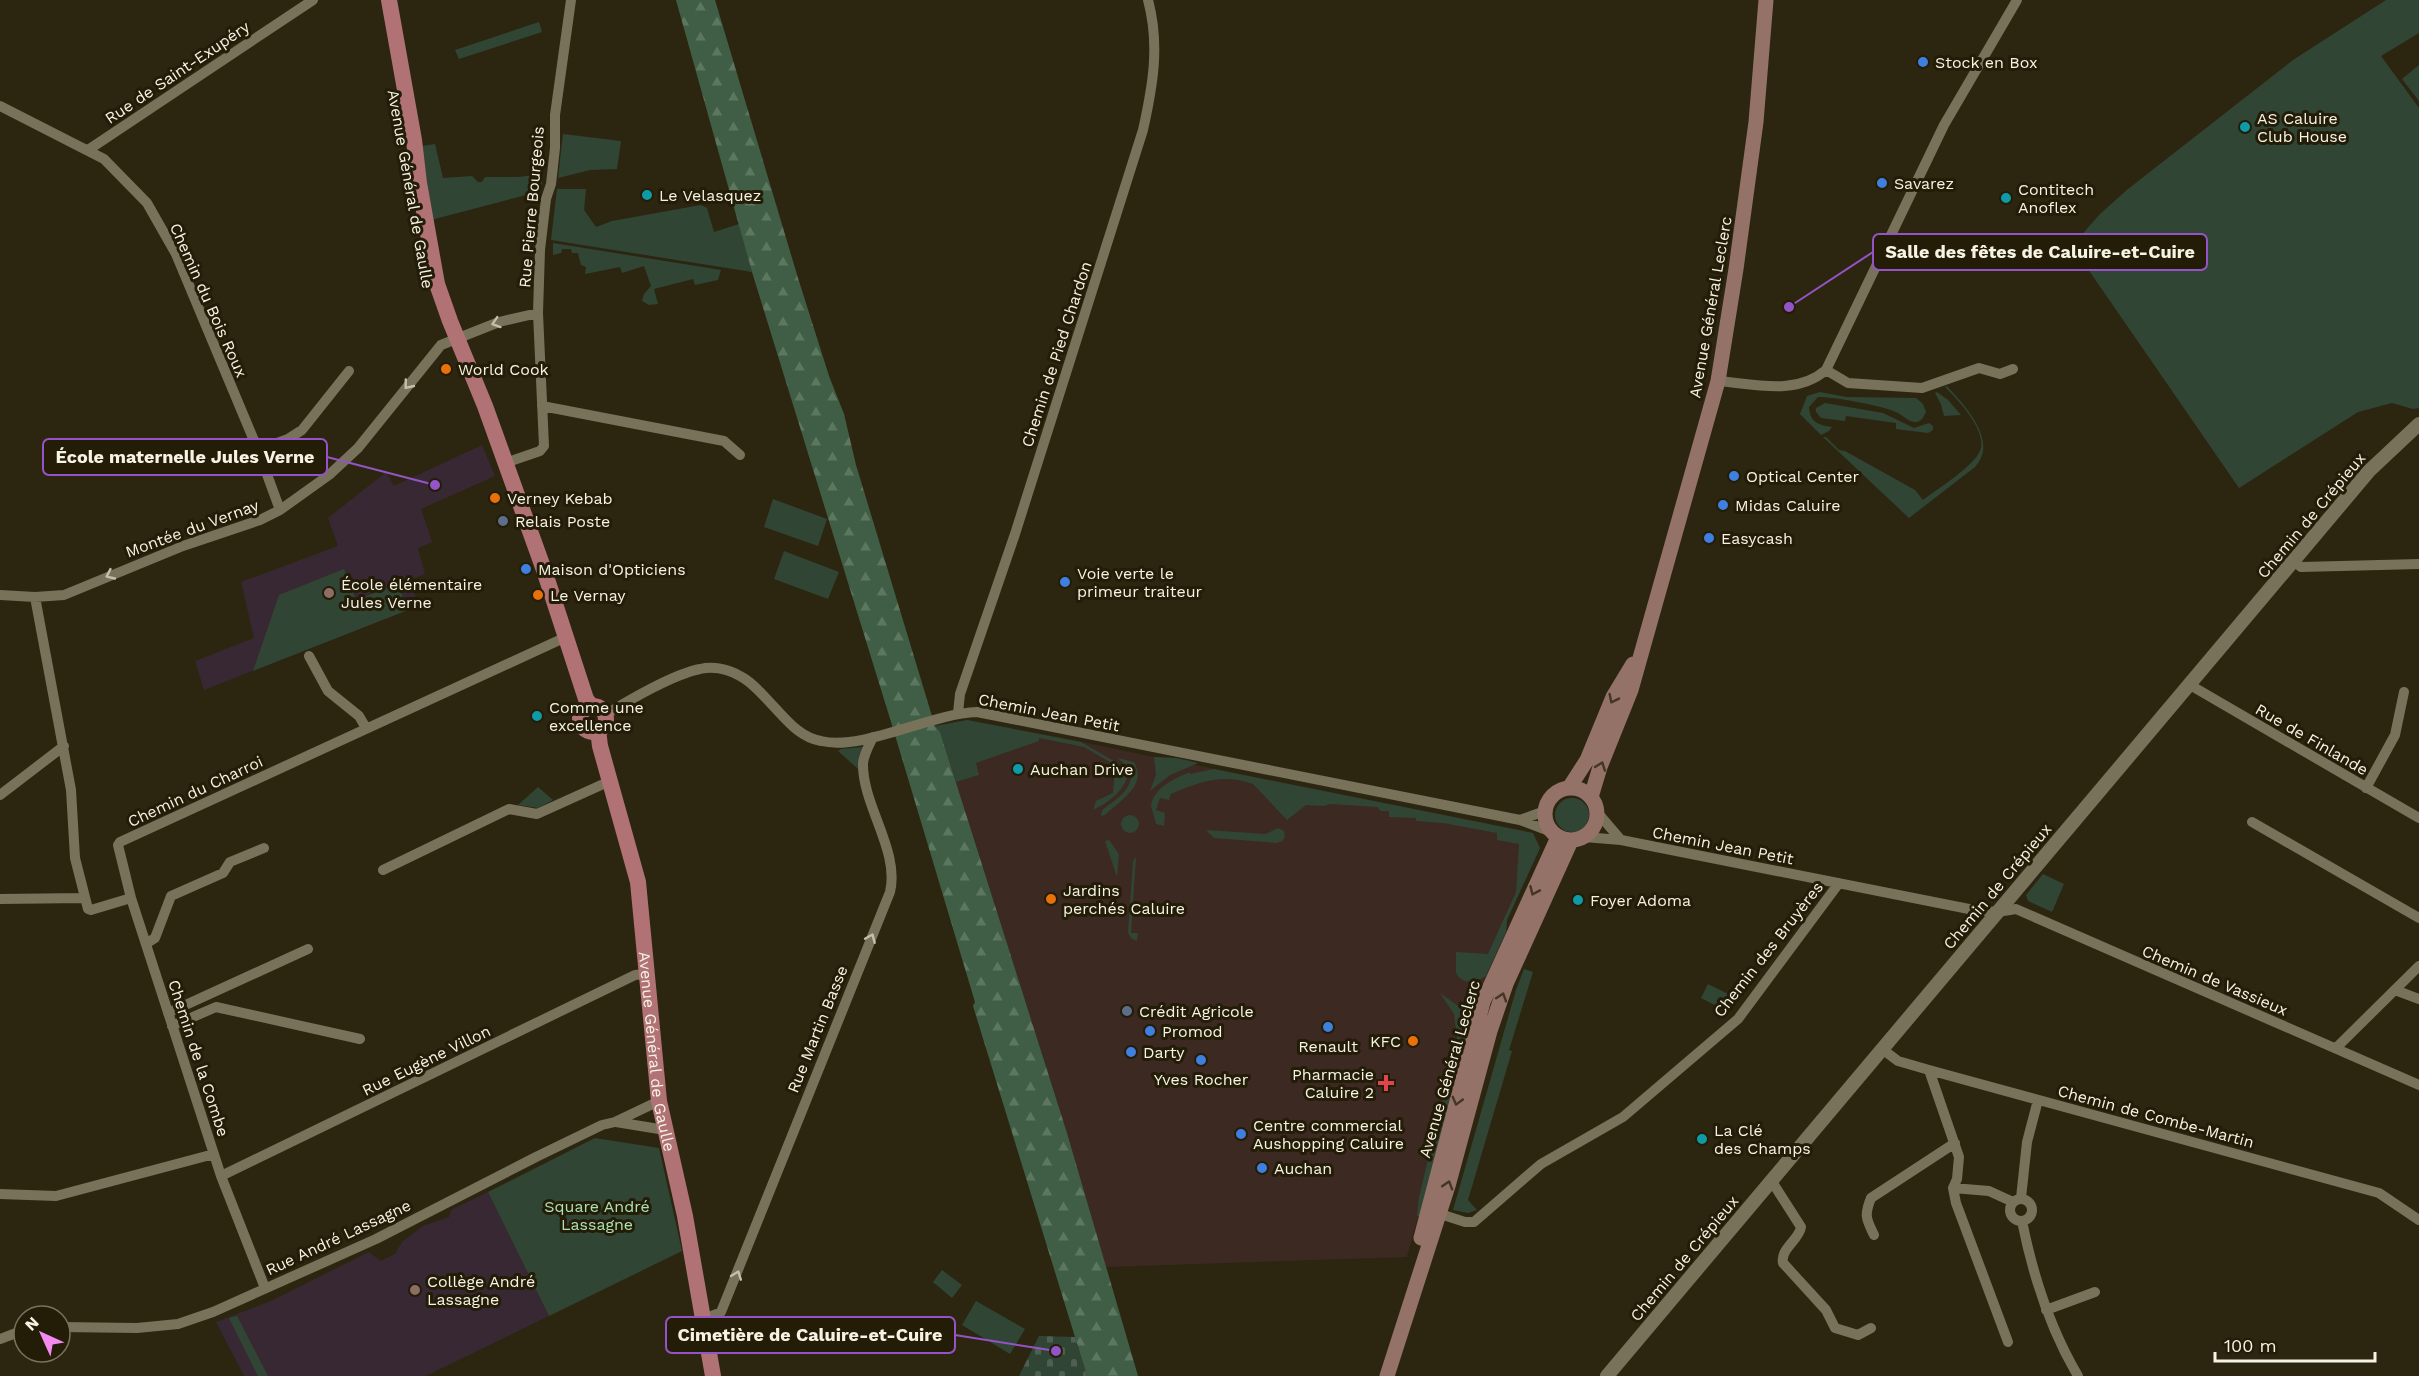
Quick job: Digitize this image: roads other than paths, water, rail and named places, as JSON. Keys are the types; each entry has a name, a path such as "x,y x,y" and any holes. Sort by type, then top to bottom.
{"main road":[{"name":"Avenue Général de Gaulle","path":"378,0 403,136 425,279 452,340 478,410 495,437 505,463 544,570 586,699 598,710"},
{"name":"Avenue Général de Gaulle","path":"388,0 414,140 431,257 452,340"},
{"name":"Avenue Général Leclerc","path":"1591,797 1600,767 1627,701 1718,381 1756,122 1766,0"},
{"name":"Avenue Général Leclerc","path":"1569,788 1587,760 1613,697 1642,648"},
{"path":"598,710 604,725 598,730 590,731 581,722 581,714 598,710"},
{"name":"Avenue Général de Gaulle","path":"598,730 600,746 638,882 645,974 659,1101 685,1216 713,1376"},
{"path":"1569,788 1584,792 1591,797 1597,812 1594,828 1566,837 1545,819 1545,811 1552,797 1569,788"},
{"name":"Avenue Général Leclerc","path":"1387,1376 1434,1212 1490,1031 1506,984 1566,837"}],"street":[{"name":"Rue de Saint-Exupéry","path":"88,150 313,0"},
{"name":"Rue Pierre Bourgeois","path":"505,463 540,451 544,446 538,313 540,250 546,199 551,184 555,147 555,115 571,0"},
{"name":"Chemin de Pied Chardon","path":"958,713 960,694 1015,534 1143,130 1152,90 1156,51 1154,24 1148,0"},
{"path":"1718,381 1790,387 1815,379 1826,370 1944,125 2017,0"},
{"name":"Chemin du Bois Roux","path":"0,106 104,159 147,203 176,254 258,450 280,510"},
{"name":"Montée du Vernay","path":"0,595 35,597 64,595 183,546 260,520 280,510 311,489 350,455 436,349 452,340 499,322 538,313"},
{"path":"1826,370 1848,383 1922,388 1979,368 2000,374 2013,369"},
{"path":"258,450 288,439 302,430 349,371"},
{"path":"542,406 724,441 740,455"},
{"name":"Chemin de Crépieux","path":"1607,1376 2369,471 2419,424"},
{"path":"2294,561 2301,567 2419,564"},
{"path":"35,597 71,789 75,858 88,909 93,910 131,898"},
{"name":"Chemin du Charroi","path":"131,898 118,845 120,842 566,637"},
{"path":"309,656 328,691 359,716 366,728"},
{"name":"Chemin Jean Petit","path":"598,710 682,675 701,669 714,668 740,676 794,728 813,739 841,742 873,737 938,717 977,712 1520,820 1566,837 1621,840 1974,910 1997,912"},
{"name":"Rue de Finlande","path":"2190,685 2419,818"},
{"path":"2366,788 2395,735 2404,692"},
{"name":"Rue Martin Basse","path":"704,1319 721,1312 736,1279 762,1206 890,892 892,870 863,767 865,755 873,737"},
{"path":"0,795 64,747"},
{"path":"383,870 509,809 537,814 610,781"},
{"path":"1520,820 1545,811"},
{"path":"1597,812 1621,840"},
{"path":"2252,822 2419,918"},
{"path":"147,943 155,938 171,896 223,873 230,862 264,848"},
{"name":"Chemin des Bruyères","path":"1434,1212 1465,1222 1474,1221 1541,1164 1623,1117 1641,1103 1738,1019 1839,884"},
{"path":"0,898 85,898"},
{"name":"Chemin de la Combe","path":"0,1194 56,1196 214,1154 131,898"},
{"name":"Chemin de Vassieux","path":"1997,912 2016,909 2419,1085"},
{"path":"168,1012 308,949"},
{"path":"2336,1048 2419,966"},
{"name":"Rue Eugène Villon","path":"221,1176 635,975 645,974"},
{"path":"2395,990 2419,999"},
{"path":"172,1026 216,1007 360,1039"},
{"name":"Chemin de Combe-Martin","path":"1882,1049 1898,1061 1929,1070 2379,1193 2419,1220"},
{"path":"1929,1070 1959,1157 1957,1179 1953,1188 1956,1203 2008,1342"},
{"path":"1953,1188 1989,1191 2017,1200 2028,1201 2032,1207 2029,1218 2022,1221 2015,1219 2010,1213 2017,1200 2027,1143 2038,1100"},
{"name":"Rue André Lassagne","path":"72,1327 137,1328 178,1324 213,1312 376,1239 602,1125 615,1122 659,1101"},
{"name":"Rue André Lassagne","path":"615,1122 665,1130"},
{"path":"1874,1235 1866,1220 1871,1198 1955,1143"},
{"path":"214,1154 265,1288"},
{"path":"1771,1180 1802,1227 1783,1254 1783,1263 1826,1310 1835,1328 1858,1335 1871,1328"},
{"path":"2022,1221 2030,1258 2046,1310 2064,1353 2078,1376"},
{"path":"2046,1310 2095,1292"}],"place":[{"name":"Stock en Box","path":"1923,62"},
{"name":"AS Caluire Club House","path":"2245,127"},
{"name":"Savarez","path":"1882,183"},
{"name":"Le Velasquez","path":"647,195"},
{"name":"Contitech Anoflex","path":"2006,198"},
{"name":"Salle des fêtes de Caluire-et-Cuire","path":"1789,307"},
{"name":"World Cook","path":"446,369"},
{"name":"Optical Center","path":"1734,476"},
{"name":"École maternelle Jules Verne","path":"435,485"},
{"name":"Verney Kebab","path":"495,498"},
{"name":"Midas Caluire","path":"1723,505"},
{"name":"Relais Poste","path":"503,521"},
{"name":"Easycash","path":"1709,538"},
{"name":"Maison d'Opticiens","path":"526,569"},
{"name":"Voie verte le primeur traiteur","path":"1065,582"},
{"name":"École élémentaire Jules Verne","path":"329,593"},
{"name":"Le Vernay","path":"538,595"},
{"name":"Comme une excellence","path":"537,716"},
{"name":"Auchan Drive","path":"1018,769"},
{"name":"Jardins perchés Caluire","path":"1051,899"},
{"name":"Foyer Adoma","path":"1578,900"},
{"name":"Crédit Agricole","path":"1127,1011"},
{"name":"Renault","path":"1328,1027"},
{"name":"Promod","path":"1150,1031"},
{"name":"KFC","path":"1413,1041"},
{"name":"Darty","path":"1131,1052"},
{"name":"Yves Rocher","path":"1201,1060"},
{"name":"Pharmacie Caluire 2","path":"1386,1083"},
{"name":"Centre commercial Aushopping Caluire","path":"1241,1134"},
{"name":"La Clé des Champs","path":"1702,1139"},
{"name":"Auchan","path":"1262,1168"},
{"name":"Collège André Lassagne","path":"415,1290"},
{"name":"Cimetière de Caluire-et-Cuire","path":"1056,1351"}],"park label":[{"name":"Square André Lassagne","path":"597,1215"}]}
